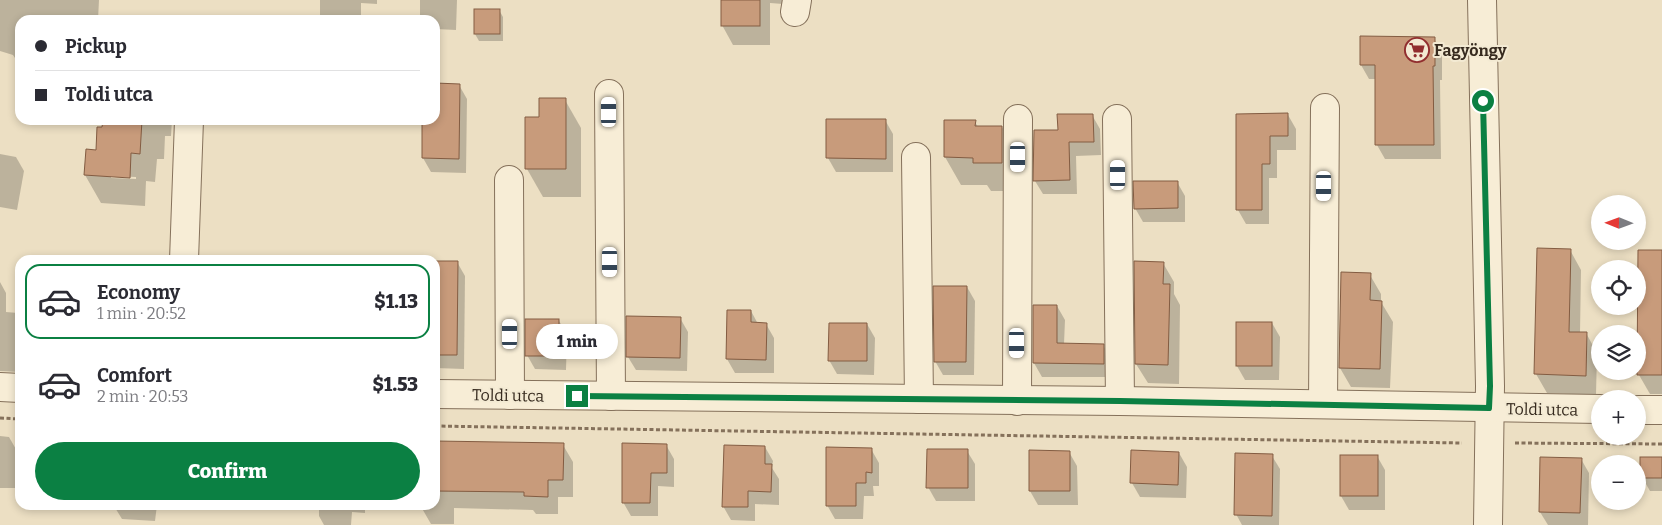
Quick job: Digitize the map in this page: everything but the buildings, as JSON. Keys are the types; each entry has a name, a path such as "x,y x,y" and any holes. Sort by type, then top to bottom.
{"street":[{"path":"1482,0 1490,386 1488,525"},
{"path":"609,94 611,396"},
{"path":"1323,404 1325,108"},
{"path":"1117,119 1120,401"},
{"path":"1017,400 1018,120"},
{"path":"184,255 189,125"},
{"path":"916,157 919,399"},
{"path":"509,180 510,395"},
{"path":"0,387 15,388"},
{"name":"Toldi utca","path":"440,394 1120,401 1591,410"},
{"path":"1646,410 1662,410"}],"path":[{"path":"0,418 15,419"},
{"path":"440,426 1488,443 1662,444"}],"place":[{"name":"Fagyöngy","path":"1417,50"}],"route":[{"path":"577,396 1120,401 1489,408 1483,101"}]}
